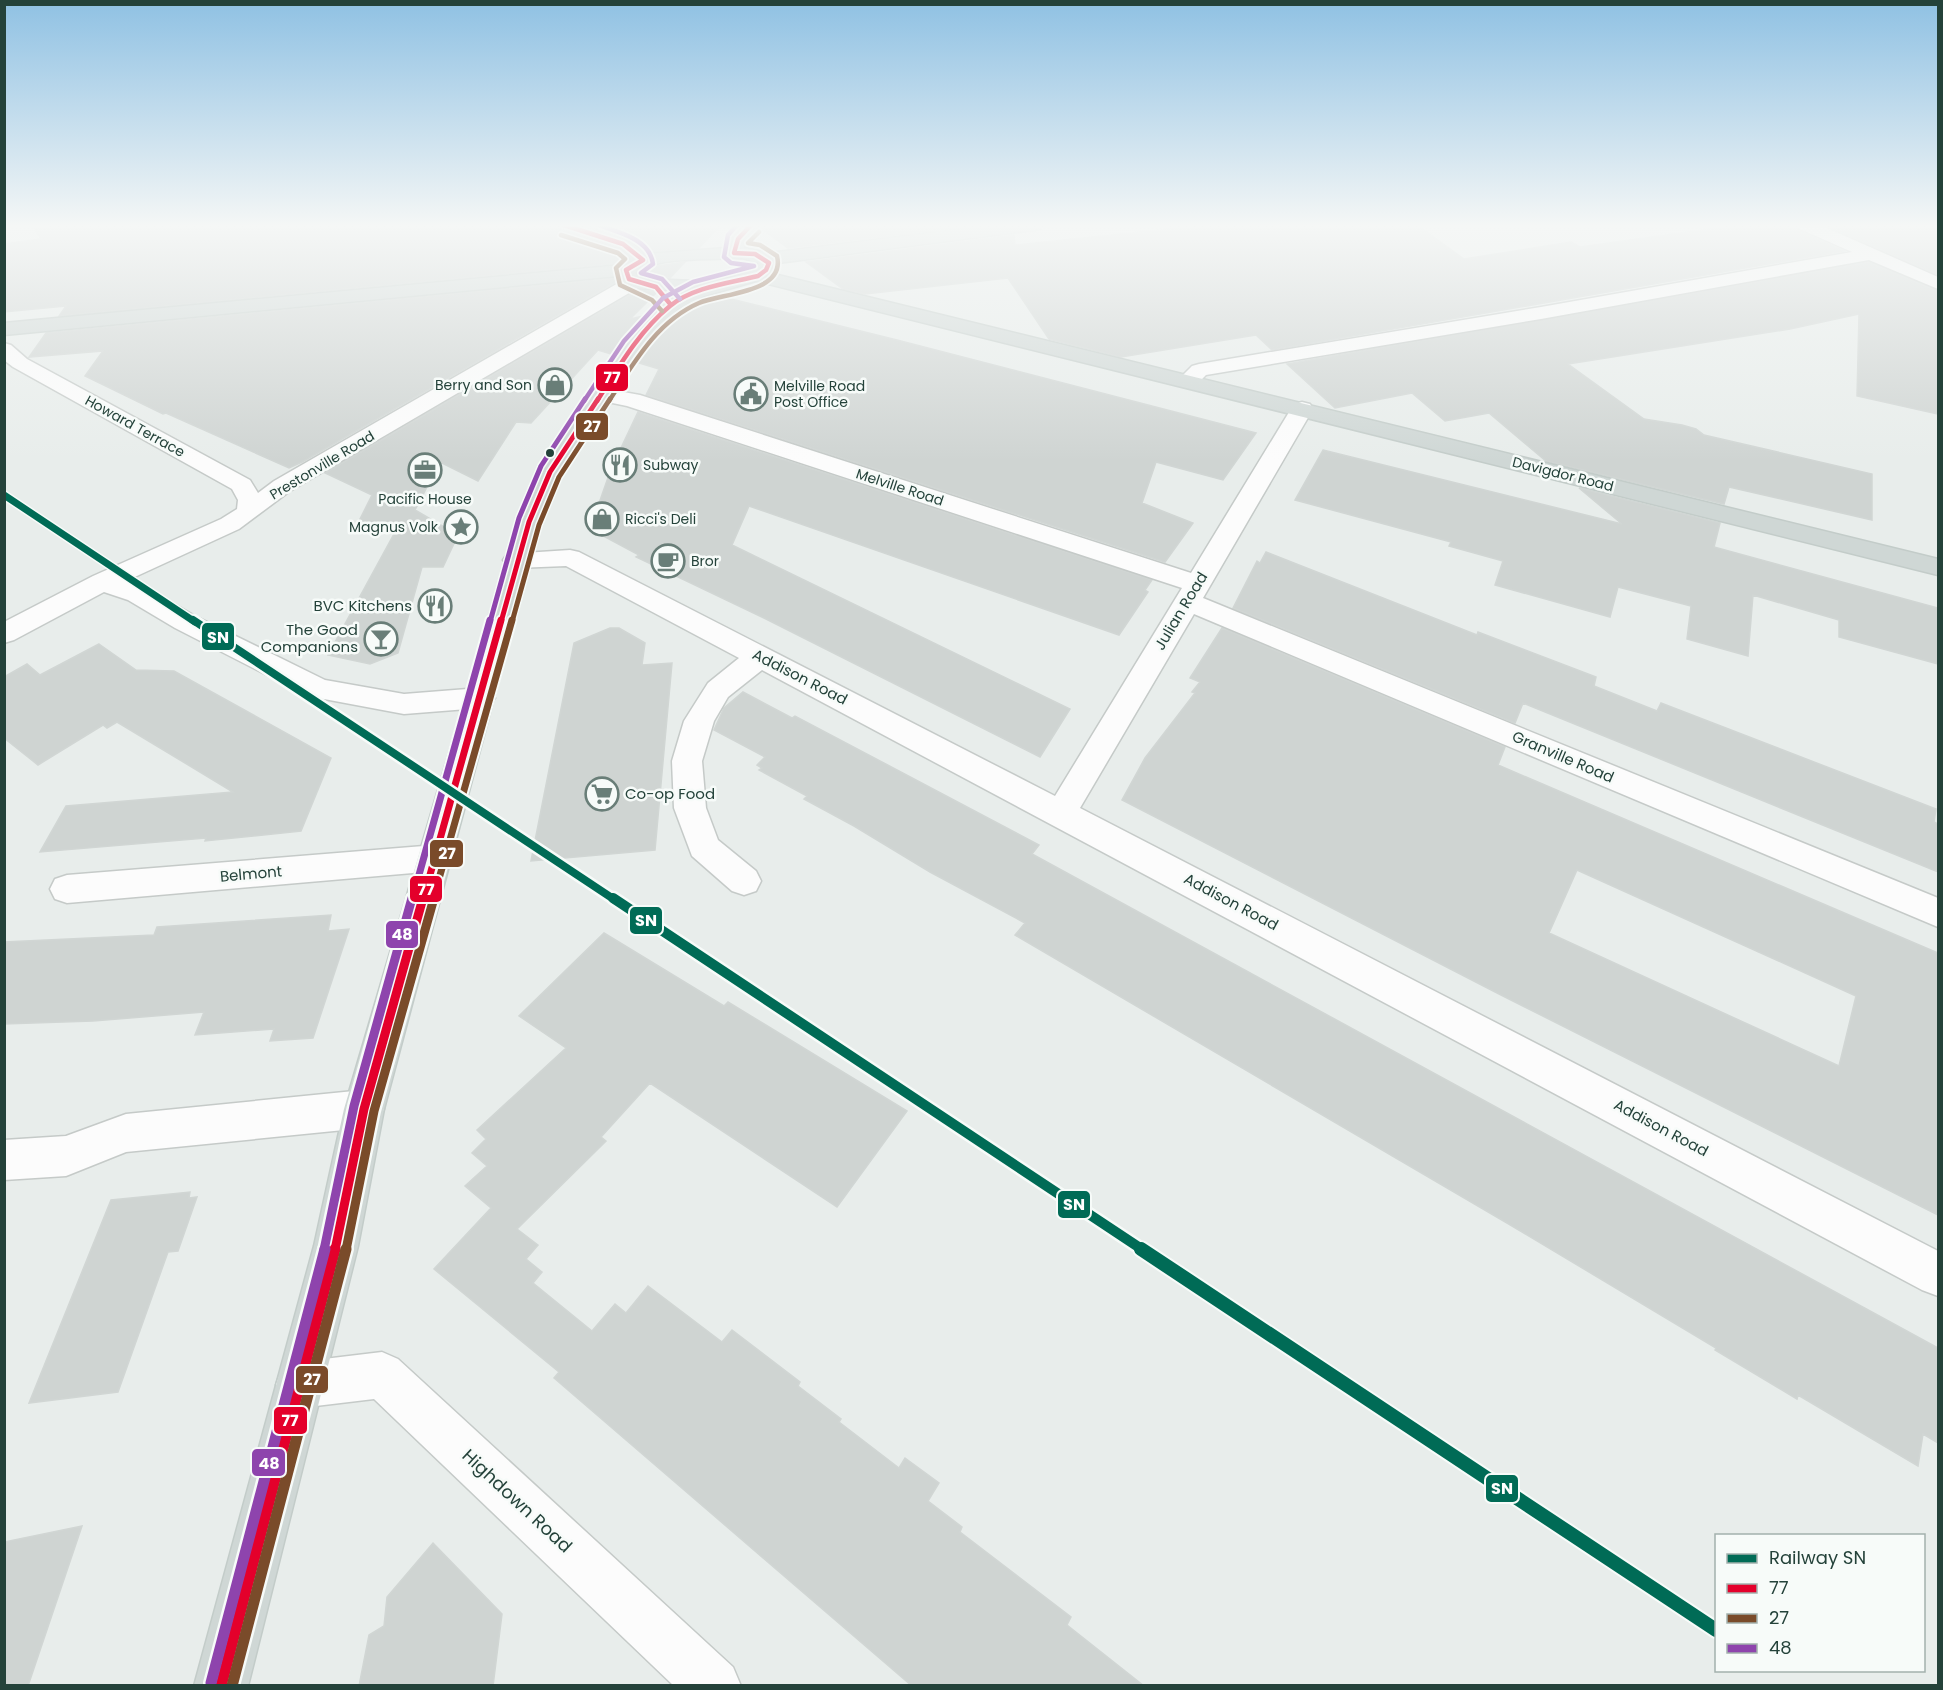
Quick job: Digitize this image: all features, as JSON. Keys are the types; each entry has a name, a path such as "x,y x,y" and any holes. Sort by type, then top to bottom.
{"main road":[{"path":"6,335 335,304"},
{"name":"Davigdor Road","path":"897,304 1188,381 1938,567"},
{"path":"222,1686 298,1385 336,1246 364,1109 480,698 516,560 550,472 632,347 671,305"}],"street":[{"name":"Prestonville Road","path":"4,634 102,582 230,524 282,486 584,304"},
{"path":"1188,381 1199,370 1592,304"},
{"name":"Howard Terrace","path":"6,335 20,363 242,485 250,500 249,512"},
{"name":"Melville Road","path":"601,394 632,400 1192,592"},
{"name":"Julian Road","path":"1061,813 1302,409"},
{"name":"Addison Road","path":"516,560 570,558 1938,1274"},
{"path":"102,582 137,594 185,622 318,688 404,704 480,698"},
{"name":"Granville Road","path":"1192,592 1938,912"},
{"path":"744,881 704,847 690,808 687,761 699,722 718,690 760,656"},
{"name":"Belmont","path":"67,890 435,858"},
{"path":"4,1160 66,1156 126,1133 364,1109"},
{"name":"Highdown Road","path":"298,1385 382,1374 714,1686"}],"building":[{"path":"4,304 187,304 59,316 66,306 4,312"},
{"path":"348,304 577,304 289,468 166,413 163,414 85,376 103,351 29,357 46,333"},
{"path":"614,304 645,304 630,319 648,315 614,355 598,350 531,423 516,422 478,481 440,462 415,510 458,535 443,567 422,567 398,653 370,664 328,655 395,532 353,533 372,495 325,473"},
{"path":"702,304 751,304 1256,433 1223,480 1156,462 1142,503 1193,523 1165,562 646,395 659,369 636,362 642,352 679,311"},
{"path":"1025,304 1539,304 1272,350 1256,335 1121,357 1049,339"},
{"path":"1630,304 1938,304 1938,414 1857,396 1859,314 1790,329 1568,364 1644,419 1682,425 1696,429 1704,435 1872,474 1872,520 1729,487 1724,504 1546,461 1489,413 1445,421 1412,393 1335,408 1287,364"},
{"path":"638,412 1152,580 1145,590 1148,592 1119,635 749,506 732,545 1070,709 1040,757 764,618 636,557 639,555 590,529 611,469"},
{"path":"1323,450 1622,524 1579,488 1720,523 1714,547 1938,608 1938,664 1839,637 1839,620 1753,595 1748,656 1687,639 1691,606 1618,587 1610,617 1495,585 1503,561 1449,546 1451,542 1295,500"},
{"path":"1266,552 1477,635 1478,632 1596,677 1594,686 1657,711 1661,703 1936,809 1934,822 1938,824 1938,872 1523,703 1515,723 1233,608 1257,561 1260,563"},
{"name":"Co-op Food","path":"610,628 619,628 645,643 642,665 672,663 655,850 531,861 574,643"},
{"path":"1222,628 1505,747 1498,765 1938,953 1938,1215 1501,995 1122,800 1145,758 1195,693 1192,692 1200,682 1190,678","holes":["1577,870 1856,996 1839,1066 1549,933"]},
{"path":"99,644 136,670 174,671 331,758 301,831 205,841 206,838 40,852 66,806 233,792 117,722 107,728 103,725 38,765 4,738 4,677 27,664 40,675"},
{"path":"743,692 792,718 795,716 1039,845 1032,854 1938,1348 1938,1443 1923,1434 1918,1466 1798,1395 1797,1399 1507,1223 1015,935 1025,923 930,872 804,799 807,796 759,770 762,768 757,765 765,757 714,730 724,708"},
{"path":"331,915 328,931 349,929 313,1038 270,1041 274,1029 195,1035 204,1012 93,1021 4,1024 4,942 154,935 157,927"},
{"path":"604,933 724,1006 728,1002 907,1111 837,1207 650,1083 601,1137 606,1141 517,1229 538,1245 526,1259 542,1272 533,1283 592,1331 615,1304 626,1313 648,1286 722,1342 732,1330 800,1382 798,1386 841,1419 839,1422 899,1468 905,1458 939,1483 928,1501 962,1527 960,1532 1071,1617 1067,1625 1144,1686 912,1686 554,1378 559,1372 434,1269 491,1208 465,1186 487,1166 472,1153 486,1139 477,1130 566,1048 519,1016"},
{"path":"190,1192 189,1198 197,1197 178,1251 168,1252 118,1392 29,1403 111,1200"},
{"path":"82,1526 28,1686 4,1686 4,1542"},
{"path":"433,1543 502,1614 493,1686 359,1686 369,1635 384,1626 387,1597"}],"rail line":[{"name":"SN","path":"4,495 1715,1629"}],"transit line":[{"name":"27","path":"657,304 662,311"},
{"name":"48","path":"211,1683 326,1244 354,1106 519,518 541,466 624,341 658,304"},
{"name":"77","path":"221,1686 336,1246 364,1109 529,522 550,472 632,347 673,304"},
{"name":"27","path":"232,1686 346,1249 374,1111 539,525 559,477 640,353 677,314 697,304"}],"place":[{"name":"Berry and Son","path":"555,385"},
{"name":"Melville Road Post Office","path":"751,394"},
{"name":"Subway","path":"620,465"},
{"name":"Pacific House","path":"425,470"},
{"name":"Ricci's Deli","path":"602,519"},
{"name":"Magnus Volk","path":"461,527"},
{"name":"Bror","path":"668,561"},
{"name":"BVC Kitchens","path":"435,606"},
{"name":"The Good Companions","path":"381,639"},
{"name":"Co-op Food","path":"602,794"}]}
